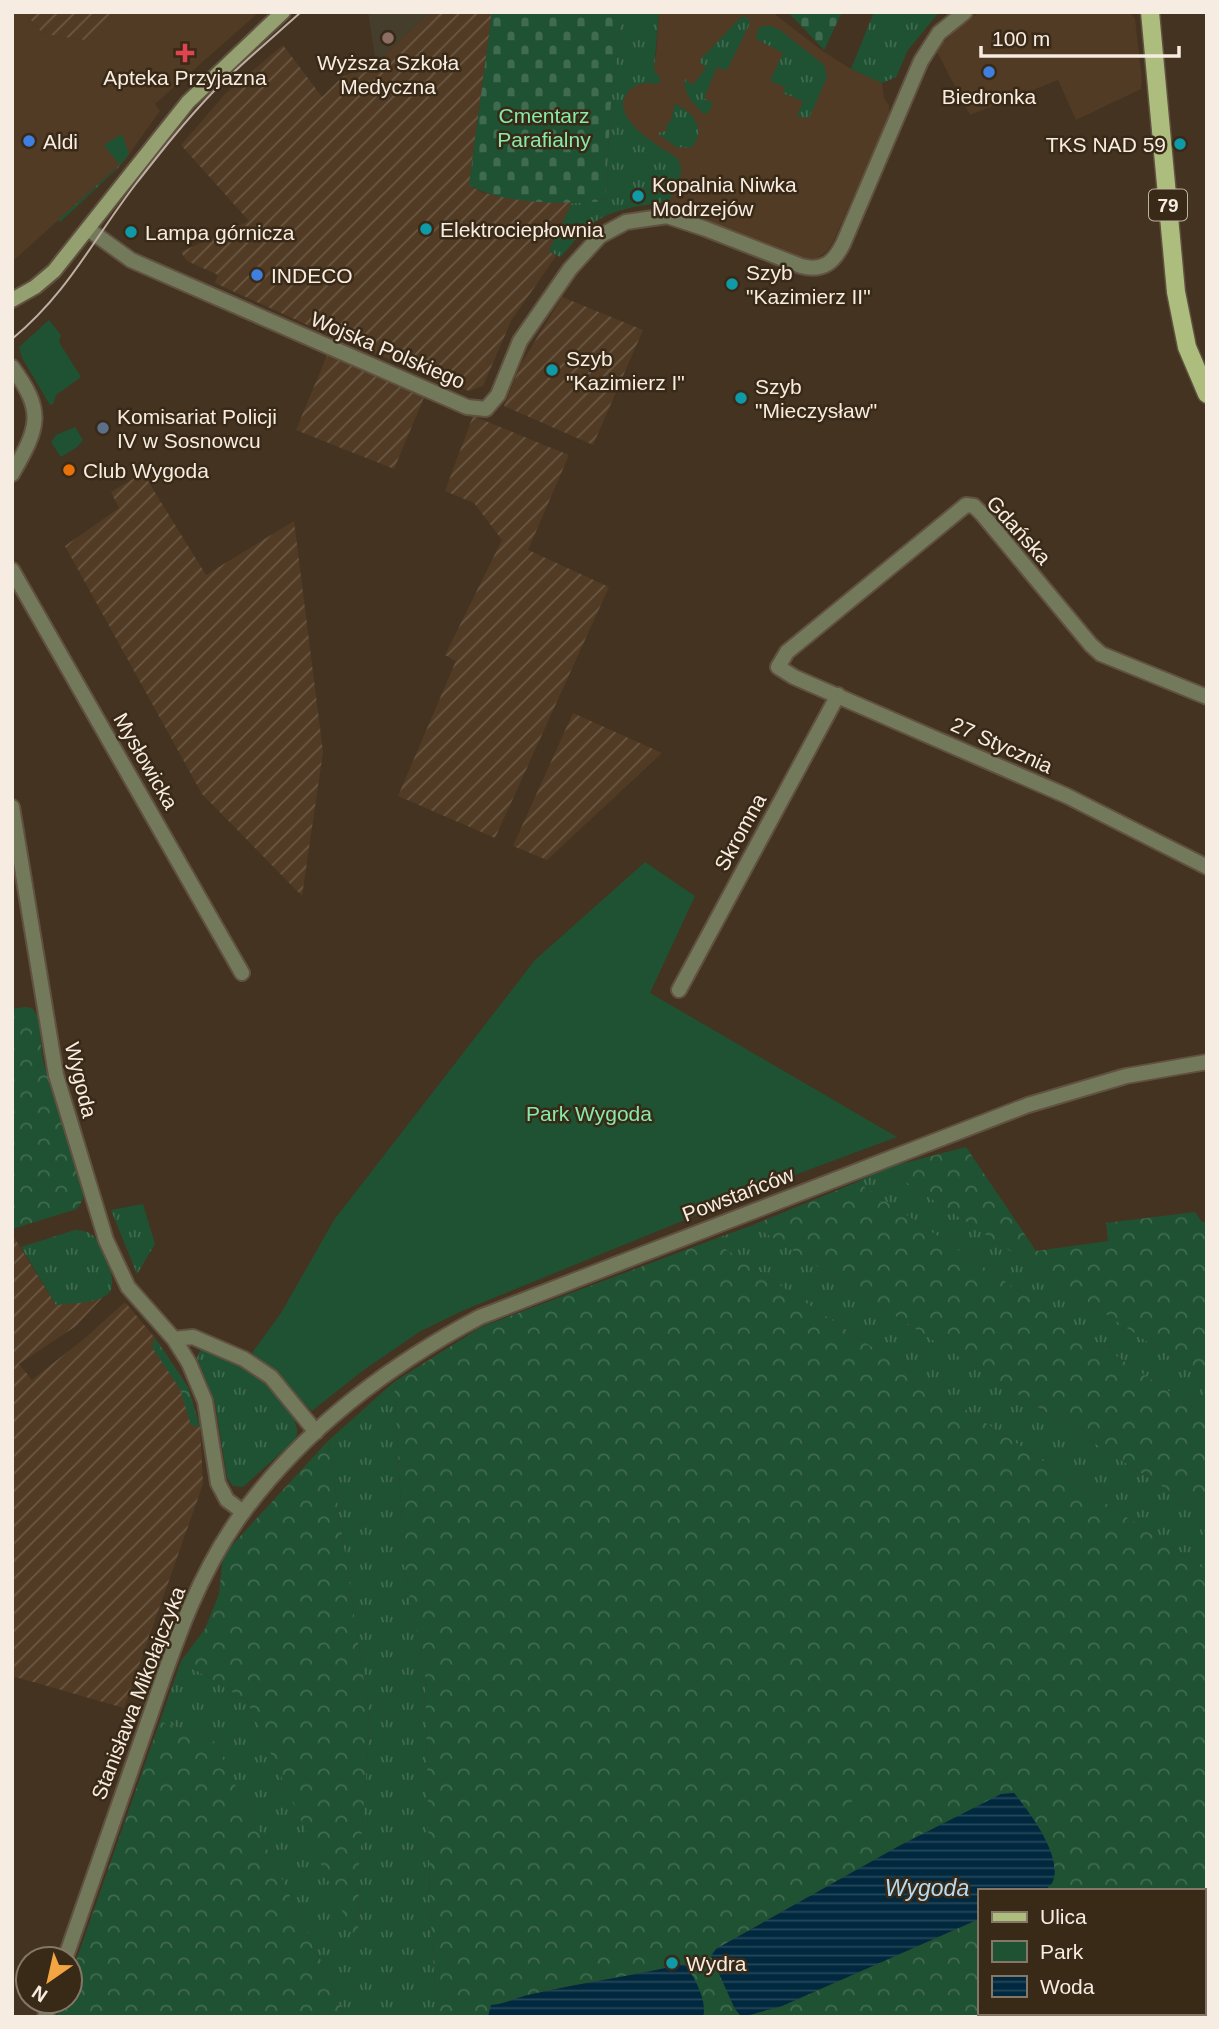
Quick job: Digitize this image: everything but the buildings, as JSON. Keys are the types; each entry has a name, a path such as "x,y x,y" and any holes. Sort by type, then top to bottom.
{"main road":[{"path":"12,300 46,278 88,229 183,107 283,12"},
{"name":"79","path":"1150,12 1176,292 1188,347 1207,394"}],"street":[{"name":"Wojska Polskiego","path":"88,229 142,266 467,407 486,409 498,395 520,341 570,269 600,236 626,222 667,216 810,269 827,266 844,244 920,61 939,33 965,12"},
{"path":"12,367 28,390 36,417 29,444 12,474"},
{"name":"Gdańska","path":"778,667 787,652 966,505 974,506 982,514 1101,654 1207,697"},
{"name":"Mysłowicka","path":"12,570 242,973"},
{"name":"27 Stycznia","path":"778,667 794,677 1067,796 1207,867"},
{"name":"Skromna","path":"679,990 838,695"},
{"name":"Wygoda","path":"12,807 50,1049 106,1240 128,1287 174,1339 189,1363 205,1401 218,1483 227,1500 243,1512"},
{"name":"Powstańców","path":"316,1432 345,1405 396,1366 480,1317 1028,1105 1126,1076 1207,1062"},
{"path":"174,1339 193,1337 244,1359 271,1377 316,1432"},
{"name":"Stanisława Mikołajczyka","path":"70,1945 184,1620 209,1568 243,1512 282,1466 316,1432"}],"shaded area":[{"path":"12,12 24,12 43,34 91,41 126,12 259,12 155,104 160,111 125,160 12,262"},
{"path":"24,12 126,12 91,41 43,34"},
{"name":"Wyższa Szkoła Medyczna","path":"368,12 430,12 376,63"},
{"path":"430,12 492,12 469,185 483,193 572,203 549,251 556,256 511,321 483,386 469,391 336,338 215,283 218,275 187,261 181,252 249,221 181,145 226,93 283,45 322,97 342,77 376,63"},
{"path":"659,12 772,12 824,52 851,69 882,83 884,98 889,105 889,117 826,252 817,258 804,259 686,214 668,202 638,167 611,102 656,56"},
{"path":"981,12 1130,13 1135,19 1141,89 1076,120 1058,80 970,115 936,50 966,20"},
{"path":"562,297 643,330 593,445 504,406 521,364"},
{"path":"328,353 425,395 394,469 296,430"},
{"path":"473,416 569,455 528,550 609,587 495,838 398,796 456,661 445,655 502,540 474,503 445,491"},
{"path":"143,473 206,575 294,521 323,752 302,896 202,794 65,546 119,508 111,492"},
{"path":"573,713 662,753 547,860 513,846"},
{"path":"12,1234 56,1305 102,1298 76,1326 19,1364 32,1380 125,1302 155,1338 188,1387 200,1427 203,1484 124,1708 12,1676"}],"green space":[{"name":"Cmentarz Parafialny","path":"492,12 622,12 611,102 605,201 554,203 517,200 483,192 469,185"},
{"path":"622,12 659,12 654,70 661,80 657,84 645,83 633,87 623,103 630,122 638,131 677,158 681,169 680,180 668,202 633,207 601,218 582,232 560,257 549,251 572,203 605,201 611,102"},
{"path":"788,12 842,12 824,50"},
{"path":"874,12 939,12 908,50 896,77 882,83 851,69"},
{"path":"741,17 747,17 750,23 727,70 717,67 704,98 713,103 708,113 704,114 687,94 685,79 693,85 706,68 699,61"},
{"path":"762,26 780,30 824,65 827,77 809,118 797,116 803,101 783,93 785,87 770,81 783,53 756,39 758,29"},
{"path":"675,104 688,112 696,123 698,136 690,148 676,147 657,133 667,131 666,126 671,120"},
{"path":"122,134 129,154 118,168 60,222 58,220 120,165 104,145"},
{"path":"49,320 61,335 59,342 81,377 56,395 50,405 22,358 19,347"},
{"path":"75,427 83,440 61,457 51,442 56,435"},
{"name":"Park Wygoda","path":"645,862 695,896 650,993 897,1137 800,1173 464,1310 419,1332 361,1372 312,1411 252,1353 281,1313 334,1220 535,960"},
{"path":"32,1008 38,1016 43,1061 82,1186 83,1199 77,1209 12,1229 12,1009"},
{"path":"966,1147 1036,1251 1108,1241 1106,1223 1195,1212 1202,1222 1207,1222 1207,1381 885,1168"},
{"path":"885,1168 1207,1381 1207,1417 857,1182"},
{"path":"857,1182 1207,1417 1207,1515 753,1225"},
{"path":"143,1204 155,1244 137,1274 111,1210"},
{"path":"753,1225 1207,1515 1207,1571 712,1240"},
{"path":"75,1230 91,1234 100,1245 111,1272 112,1288 104,1297 98,1299 56,1305 21,1247"},
{"path":"712,1240 1207,1571 1207,2017 742,2017 782,2006 978,1919 978,2015 1205,2015 1205,1889 1046,1889 1052,1883 1042,1833 1014,1793 1001,1795 899,1846 716,1949 711,1956 741,2017 703,2017 684,1964 523,1996 492,2005 488,2017 437,2017 430,1908 425,1671 405,1575 394,1382 481,1327"},
{"path":"155,1338 188,1387 200,1427 191,1425 180,1389 152,1347"},
{"path":"205,1347 262,1377 278,1393 296,1423 295,1440 243,1487 233,1486 227,1478 215,1403 197,1358 201,1348"},
{"path":"394,1382 405,1575 425,1671 430,1908 437,2017 345,2017 315,1947 214,1741 160,1721 181,1661 247,1701 358,1944 359,1867 370,1721 328,1441"},
{"path":"328,1441 370,1721 359,1867 358,1946 247,1701 181,1661 205,1629 219,1594 223,1555"},
{"path":"160,1721 214,1741 315,1947 345,2017 56,2017 84,2015 84,1945 82,1945"},
{"path":"870,1792 877,1809 854,1822 844,1806"}],"water":[{"name":"Wygoda","path":"1014,1793 1048,1845 1055,1868 1054,1878 1046,1889 978,1889 978,1919 782,2006 742,2017 735,2009 711,1956 716,1949 899,1846 1001,1794"},
{"path":"684,1964 699,1989 704,2004 703,2017 488,2017 491,2005 523,1996"}],"tram line":[{"path":"12,339 64,285 135,185 193,114 235,71 301,12"}],"place":[{"name":"Wyższa Szkoła Medyczna","path":"388,38"},
{"name":"Apteka Przyjazna","path":"185,53"},
{"name":"Biedronka","path":"989,72"},
{"name":"Aldi","path":"29,141"},
{"name":"TKS NAD 59","path":"1180,144"},
{"name":"Kopalnia Niwka Modrzejów","path":"638,196"},
{"name":"Elektrociepłownia","path":"426,229"},
{"name":"Lampa górnicza","path":"131,232"},
{"name":"INDECO","path":"257,275"},
{"name":"Szyb \"Kazimierz II\"","path":"732,284"},
{"name":"Szyb \"Kazimierz I\"","path":"552,370"},
{"name":"Szyb \"Mieczysław\"","path":"741,398"},
{"name":"Komisariat Policji IV w Sosnowcu","path":"103,428"},
{"name":"Club Wygoda","path":"69,470"},
{"name":"Wydra","path":"672,1963"}]}
